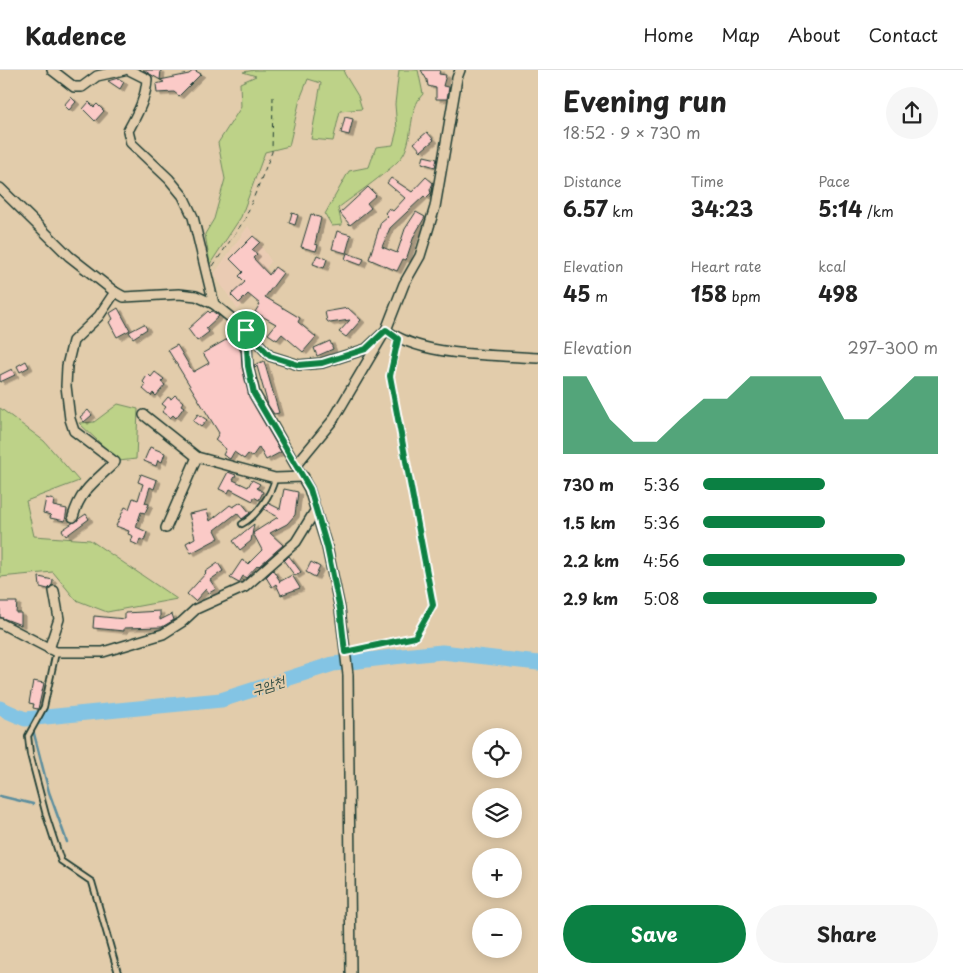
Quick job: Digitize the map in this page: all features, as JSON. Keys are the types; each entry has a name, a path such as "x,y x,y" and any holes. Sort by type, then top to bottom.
{"street":[{"path":"52,70 74,87 82,87 97,76 124,70"},
{"path":"129,70 147,79 146,91 140,108 128,131 131,143 169,178 182,196 193,217 214,304"},
{"path":"296,465 333,420 386,330 404,284 420,256 435,207 457,78 460,70"},
{"path":"0,188 69,256 115,292 124,296 179,294 196,296 214,304 246,330 270,356 299,365 322,363 366,349 386,330"},
{"path":"73,517 76,506 87,487 115,462 74,431 67,394 67,366 73,341 99,316 115,292"},
{"path":"246,330 248,366 254,394 304,477 327,547 338,600 348,675 351,973"},
{"path":"386,330 398,339 447,351 538,358"},
{"path":"144,415 197,457 275,478 304,477"},
{"path":"166,528 197,457"},
{"path":"0,623 52,650 103,652 163,634 196,610 245,587 296,542 315,511"},
{"path":"52,650 59,619 54,591"}],"lane":[{"path":"242,524 250,520 272,493 275,478"},
{"path":"52,650 41,711 28,736 30,754 61,860 92,882 118,973"}],"path":[{"path":"208,275 245,220 272,152 273,97"},
{"path":"345,652 415,637 433,605 390,376 398,339"}],"shaded area":[{"path":"248,226 271,261 238,310 214,274"}],"green space":[{"path":"255,70 345,70 344,73 358,96 362,109 340,111 333,141 311,139 321,83 308,79 300,99 289,146 265,152 241,217 210,264 205,234 214,219 225,179 218,143 241,107 240,83 256,76 243,72"},
{"path":"399,70 418,70 423,94 415,107 409,140 403,155 392,167 338,208 342,225 332,226 325,214 349,171 369,167 376,147 393,145 397,130 395,104"},
{"path":"118,404 138,409 136,459 119,461 79,423 94,422"},
{"path":"0,408 44,441 79,481 26,501 34,536 90,540 177,599 107,612 76,600 53,572 0,577"}],"building":[{"path":"143,70 161,70 160,80"},
{"path":"194,70 201,74 179,96 174,92 157,93 156,84 164,82 160,80 189,74"},
{"path":"421,70 440,70 439,74 446,75 443,86 449,87 447,99 436,99 436,88 428,86"},
{"path":"118,78 124,82 120,89 108,81"},
{"path":"71,97 76,102 69,110 64,105"},
{"path":"89,102 94,107 97,104 104,111 95,121 83,109"},
{"path":"345,117 353,119 349,135 341,133"},
{"path":"427,132 434,140 421,151 414,143"},
{"path":"424,156 437,159 435,167 422,163"},
{"path":"426,177 433,183 430,190 431,193 426,198 424,196 390,228 382,247 397,253 405,229 416,212 425,217 414,236 406,260 403,259 397,271 369,259 381,222 388,216 385,213 389,208 393,211 405,198 387,183 391,178 412,192"},
{"path":"368,187 376,195 367,203 371,208 350,225 340,213"},
{"path":"292,213 298,215 295,225 289,223"},
{"path":"311,214 321,218 315,244 318,245 316,251 301,247"},
{"path":"337,231 351,235 346,253 332,249"},
{"path":"253,236 260,242 252,250 257,254 253,258 269,275 275,267 283,273 265,297 300,318 298,322 316,337 303,352 282,334 277,340 268,334 276,324 255,312 260,304 248,294 239,303 231,295 245,282 239,276 243,272 230,259"},
{"path":"347,253 364,259 361,265 345,259"},
{"path":"317,255 327,259 324,268 313,264"},
{"path":"118,308 130,330 117,337 109,322 113,319 110,313"},
{"path":"348,308 361,320 346,337 339,332 350,320 330,323 327,321 325,312"},
{"path":"208,311 210,313 212,311 219,316 206,328 209,332 197,341 188,329"},
{"path":"144,324 147,329 133,338 129,332"},
{"path":"233,336 241,352 242,367 249,397 281,452 266,460 259,447 252,457 248,454 244,459 234,452 230,459 223,455 226,449 215,440 219,433 168,350 177,345 193,372 209,363 203,353"},
{"path":"330,341 333,349 317,356 314,348"},
{"path":"26,361 29,367 20,372 17,366"},
{"path":"264,361 279,413 274,414 268,405 257,366 255,368 254,365"},
{"path":"12,369 15,375 0,382 0,375"},
{"path":"155,372 164,379 161,382 165,385 156,396 153,393 151,396 143,389 146,385 143,382 148,374 151,377"},
{"path":"175,395 183,402 181,405 184,407 176,418 173,415 170,418 162,412 166,407 162,404 168,397 171,399"},
{"path":"88,410 92,415 84,422 80,417"},
{"path":"198,414 207,420 201,427 193,421"},
{"path":"150,447 165,453 162,462 158,460 156,466 144,461"},
{"path":"228,472 236,475 233,480 248,487 252,480 260,484 257,488 263,492 259,500 254,497 253,501 230,489 228,493 219,489"},
{"path":"141,474 157,480 154,489 150,487 145,503 149,504 145,513 141,512 136,527 147,532 144,541 140,539 138,545 131,542 133,536 128,534 129,531 116,526 125,507 129,509 133,498 138,500 143,484 138,482"},
{"path":"284,489 298,492 295,515 287,524 270,533 283,545 258,565 246,578 243,576 239,583 230,578 242,560 248,564 262,550 253,533 278,517 264,509 268,503 280,509"},
{"path":"46,498 54,500 53,506 67,509 65,521 50,518 51,515 43,513"},
{"path":"241,502 250,513 242,519 237,513 215,530 219,538 191,553 186,543 195,538 189,514 207,510 210,521 230,505 233,507"},
{"path":"86,514 89,519 66,536 62,530"},
{"path":"254,524 251,541 240,550 233,541"},
{"path":"289,556 301,572 295,576 284,561"},
{"path":"311,562 320,567 315,577 306,572"},
{"path":"218,563 223,571 210,580 216,589 209,593 206,589 195,601 187,594 205,572"},
{"path":"273,570 279,582 292,575 300,588 281,595 276,584 272,587 266,577"},
{"path":"39,577 53,580 52,585 48,589 40,587"},
{"path":"0,602 17,602 16,613 21,613 21,625 0,617"},
{"path":"160,611 160,620 172,614 174,620 162,627 124,628 124,631 93,628 94,616 125,619 125,613"},
{"path":"33,681 44,683 38,709 33,708 34,704 29,703"}],"waterway":[{"name":"구암천","path":"0,708 25,719 221,700 333,664 442,652 538,663"},
{"path":"30,718 49,792 67,842"},
{"path":"0,796 33,804"}],"route":[{"path":"246,330 270,356 299,365 322,363 366,349 386,330 398,339 390,376 433,605 415,637 364,650 345,652 340,609 327,547 310,489 254,394 248,366 246,330"}]}
